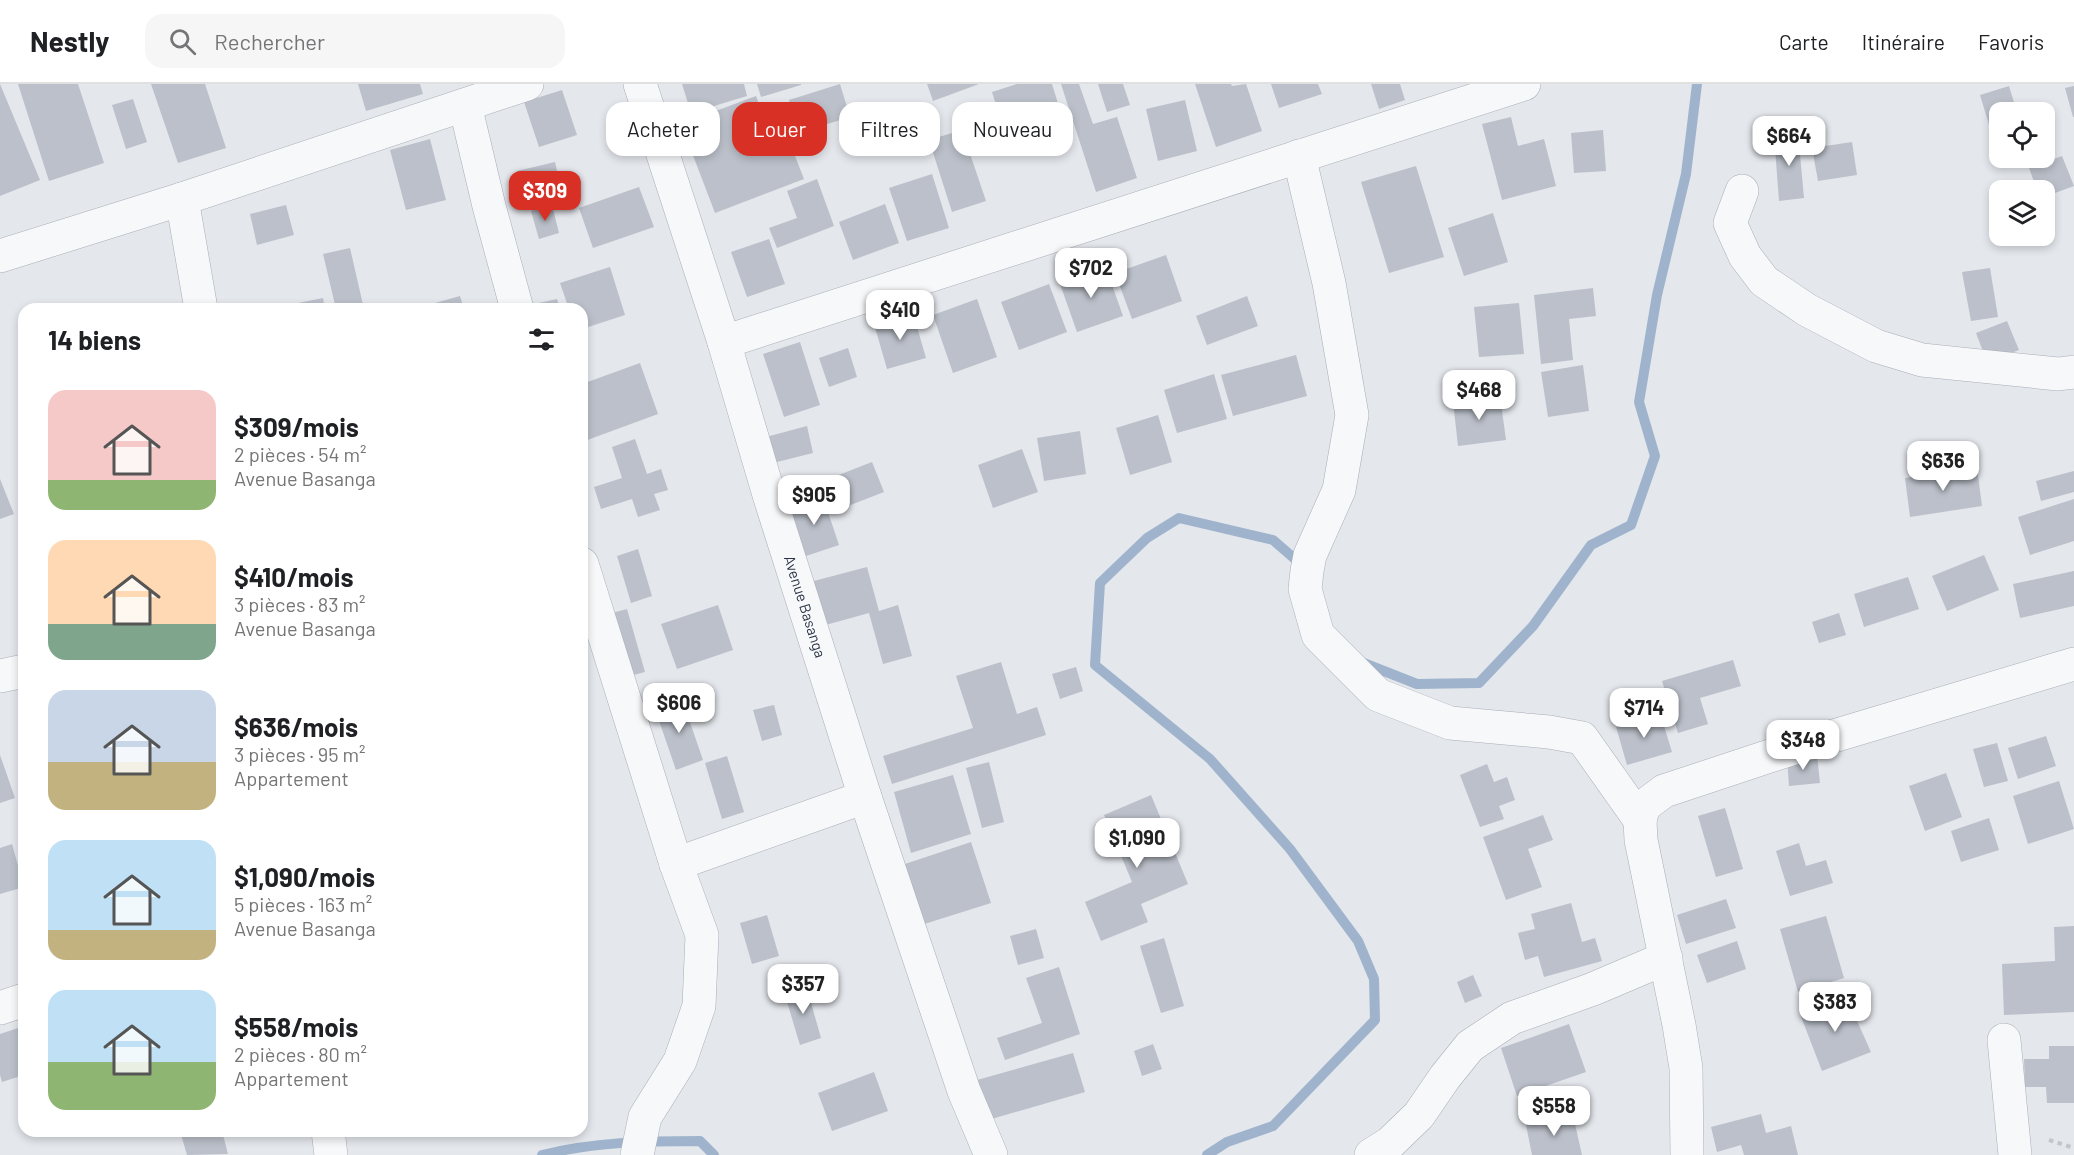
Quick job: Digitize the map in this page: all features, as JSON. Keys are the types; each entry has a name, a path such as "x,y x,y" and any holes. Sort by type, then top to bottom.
{"street":[{"path":"0,256 182,199 527,84"},
{"name":"Avenue Basanga","path":"640,84 724,342 770,498 865,797 964,1091 991,1155"},
{"path":"724,342 1524,84"},
{"path":"465,105 515,303"},
{"path":"1299,156 1329,283 1352,416 1339,490 1310,555 1307,571 1305,589 1318,635 1377,695 1450,723 1549,732 1582,738 1640,820"},
{"path":"1742,191 1730,223 1745,256 1764,281 1808,310 1876,346 1922,360 2058,374 2074,372"},
{"path":"182,199 200,303"},
{"path":"588,583 676,864 702,935 699,1006 680,1061 645,1118 637,1155"},
{"path":"1687,1155 1686,1068 1641,840 1640,820 1644,806 1664,791 1809,743 2074,664"},
{"path":"0,676 18,672"},
{"path":"676,864 865,797"},
{"path":"1371,1155 1390,1143 1419,1115 1470,1046 1512,1018 1593,990 1666,958"},
{"path":"0,1008 18,1002"},
{"path":"2004,1040 2015,1155"},
{"path":"329,1137 331,1155"}],"building":[{"path":"0,84 40,180 0,196"},
{"path":"18,84 78,84 104,163 49,181"},
{"path":"151,84 205,84 226,148 178,163"},
{"path":"358,84 420,84 423,94 366,111"},
{"path":"682,84 744,84 747,96 720,104 720,102 688,102"},
{"path":"757,84 801,84 801,85 761,97"},
{"path":"840,84 845,102 839,102 839,120 827,124 827,102 790,102 789,100"},
{"path":"927,84 979,84 933,101"},
{"path":"1017,84 1052,84 1058,102 995,102 992,92"},
{"path":"1061,84 1079,84 1093,124 1117,117 1137,178 1096,192 1073,121 1073,102 1067,102"},
{"path":"1098,84 1123,84 1130,105 1107,112"},
{"path":"1195,84 1231,84 1232,86 1246,84 1262,131 1216,147"},
{"path":"1271,84 1318,84 1322,94 1279,108"},
{"path":"1371,84 1400,84 1405,100 1379,109"},
{"path":"2009,86 2014,102 1989,102 1989,125 1980,95"},
{"path":"2074,86 2074,117 2073,117 2065,88"},
{"path":"562,90 577,135 539,147 524,102"},
{"path":"756,96 758,102 740,102"},
{"path":"133,99 147,142 126,149 112,105"},
{"path":"1185,100 1197,151 1158,161 1146,109"},
{"path":"732,105 732,156 795,156 804,179 715,213 693,156 720,156 720,109"},
{"path":"1511,117 1518,146 1544,139 1556,186 1502,200 1482,124"},
{"path":"1603,130 1606,171 1574,173 1571,133"},
{"path":"952,133 952,156 971,156 986,201 952,212 934,156 940,156 940,137"},
{"path":"1798,133 1804,198 1779,201 1774,135"},
{"path":"430,139 446,200 406,210 390,150"},
{"path":"1852,142 1857,175 1818,181 1812,148"},
{"path":"2062,156 2074,186 2055,193 2055,180 2033,180 2029,168 2055,168 2055,159"},
{"path":"555,162 561,188 524,197 517,171"},
{"path":"1416,166 1444,257 1389,273 1361,182"},
{"path":"932,174 949,228 907,241 889,188"},
{"path":"817,179 834,226 777,248 769,228 797,218 787,191"},
{"path":"639,187 654,227 593,248 579,208"},
{"path":"885,204 899,243 853,260 839,222"},
{"path":"286,205 294,235 257,245 250,214"},
{"path":"552,205 559,233 539,239 531,211"},
{"path":"1493,213 1508,262 1464,276 1448,228"},
{"path":"769,239 785,284 747,297 731,252"},
{"path":"350,248 363,303 335,303 323,254"},
{"path":"1166,255 1182,301 1132,319 1115,273"},
{"path":"1105,265 1123,316 1077,332 1059,281"},
{"path":"610,267 625,315 588,327 588,303 567,303 560,283"},
{"path":"1990,268 1998,317 1971,321 1962,272"},
{"path":"1049,284 1067,332 1019,350 1001,302"},
{"path":"1593,288 1596,316 1569,319 1573,360 1541,364 1534,295"},
{"path":"460,296 462,303 435,303"},
{"path":"1247,296 1258,326 1207,345 1196,316"},
{"path":"323,298 324,303 298,303"},
{"path":"557,299 558,303 539,303"},
{"path":"977,299 997,357 953,373 933,315"},
{"path":"1519,303 1524,354 1479,357 1474,307"},
{"path":"913,313 926,358 887,369 874,324"},
{"path":"2007,321 2019,350 1987,362 1976,333"},
{"path":"800,342 820,405 784,417 763,354"},
{"path":"848,348 857,377 829,387 819,358"},
{"path":"1296,355 1307,396 1233,416 1221,375"},
{"path":"640,363 658,414 588,440 588,382"},
{"path":"1583,365 1589,411 1548,417 1541,372"},
{"path":"1214,374 1227,419 1177,433 1164,390"},
{"path":"1500,396 1506,440 1458,446 1453,401"},
{"path":"1158,415 1172,462 1130,475 1116,428"},
{"path":"807,426 813,453 773,463 766,437"},
{"path":"1080,431 1086,474 1044,481 1037,438"},
{"path":"635,439 647,474 661,469 668,490 654,494 660,510 638,517 632,499 601,509 594,487 622,478 612,447"},
{"path":"1022,449 1038,492 993,508 978,465"},
{"path":"872,462 884,492 848,506 836,476"},
{"path":"1977,468 1982,506 1910,517 1905,478"},
{"path":"2074,471 2074,492 2041,501 2036,481"},
{"path":"0,479 14,514 0,519"},
{"path":"823,497 839,545 806,556 789,508"},
{"path":"2074,499 2074,541 2030,555 2018,517"},
{"path":"638,549 652,596 631,603 617,556"},
{"path":"1984,555 1999,590 1947,611 1932,576"},
{"path":"867,567 879,611 898,605 912,656 883,664 869,613 822,626 810,582"},
{"path":"2074,571 2074,606 2020,618 2013,584"},
{"path":"1908,577 1919,609 1864,627 1854,594"},
{"path":"718,605 733,650 677,669 661,624"},
{"path":"627,609 645,672 618,679 601,616"},
{"path":"1839,613 1846,635 1819,643 1812,622"},
{"path":"1733,660 1741,686 1700,698 1708,724 1678,733 1662,681"},
{"path":"1001,662 1017,714 1037,707 1046,735 892,784 883,756 973,728 956,676"},
{"path":"1076,667 1083,691 1060,699 1052,674"},
{"path":"682,699 703,760 676,770 655,709"},
{"path":"774,705 782,735 762,741 753,710"},
{"path":"1660,713 1672,752 1627,765 1616,727"},
{"path":"2046,736 2056,766 2018,779 2008,748"},
{"path":"1997,743 2008,781 1984,787 1973,749"},
{"path":"0,755 15,798 0,803"},
{"path":"1817,755 1820,783 1789,786 1787,758"},
{"path":"727,756 744,812 722,819 705,763"},
{"path":"989,762 1004,822 982,828 966,768"},
{"path":"1487,764 1494,782 1507,777 1515,800 1499,806 1504,819 1480,827 1460,775"},
{"path":"1946,773 1962,817 1925,831 1909,786"},
{"path":"953,775 971,834 911,853 894,792"},
{"path":"2059,781 2074,829 2028,844 2013,796"},
{"path":"1151,795 1188,884 1141,904 1148,922 1101,941 1085,902 1132,882 1104,815"},
{"path":"1725,808 1743,869 1716,877 1698,816"},
{"path":"1543,815 1553,840 1528,849 1542,887 1506,900 1483,837"},
{"path":"1989,818 1999,850 1961,862 1951,831"},
{"path":"971,842 991,903 918,926 899,866"},
{"path":"1799,843 1806,866 1826,860 1833,883 1790,896 1776,851"},
{"path":"12,844 18,866 18,889 0,894 0,848"},
{"path":"1726,899 1736,928 1686,944 1677,915"},
{"path":"1571,903 1582,942 1595,938 1602,961 1544,977 1538,956 1525,960 1518,933 1535,929 1531,914"},
{"path":"767,915 779,956 752,964 740,923"},
{"path":"1826,916 1844,978 1798,992 1780,929"},
{"path":"2074,926 2074,1012 2004,1015 2002,964 2055,961 2054,927"},
{"path":"1036,929 1044,958 1018,965 1010,936"},
{"path":"1164,938 1184,1006 1161,1013 1140,946"},
{"path":"1737,941 1746,969 1707,983 1697,955"},
{"path":"1059,967 1080,1034 1005,1060 997,1038 1042,1023 1026,978"},
{"path":"1473,975 1482,996 1465,1003 1457,982"},
{"path":"806,985 821,1038 800,1045 784,992"},
{"path":"1845,994 1871,1052 1822,1071 1800,1014"},
{"path":"1569,1024 1586,1072 1517,1096 1501,1048"},
{"path":"18,1028 18,1077 2,1082 0,1075 0,1034"},
{"path":"1153,1044 1162,1069 1142,1076 1134,1051"},
{"path":"2049,1046 2074,1046 2074,1103 2047,1103 2046,1087 2025,1087 2024,1059 2049,1059"},
{"path":"1073,1053 1085,1092 988,1120 977,1080"},
{"path":"874,1072 888,1111 832,1131 818,1093"},
{"path":"1761,1114 1766,1133 1791,1126 1798,1155 1744,1155 1741,1145 1717,1152 1711,1127"},
{"path":"1573,1115 1582,1155 1532,1155 1526,1125"},
{"path":"182,1137 224,1137 228,1154 187,1155"}],"waterway":[{"path":"1361,662 1417,684 1479,683 1533,626 1591,545 1631,525 1655,456 1639,402 1657,295 1686,174 1697,84"},
{"path":"1207,1155 1227,1142 1273,1126 1375,1020 1374,979 1358,941 1290,849 1210,759 1095,665 1100,583 1147,538 1179,518 1273,540 1303,566"},
{"path":"542,1155 600,1145 700,1141 714,1155"}]}
